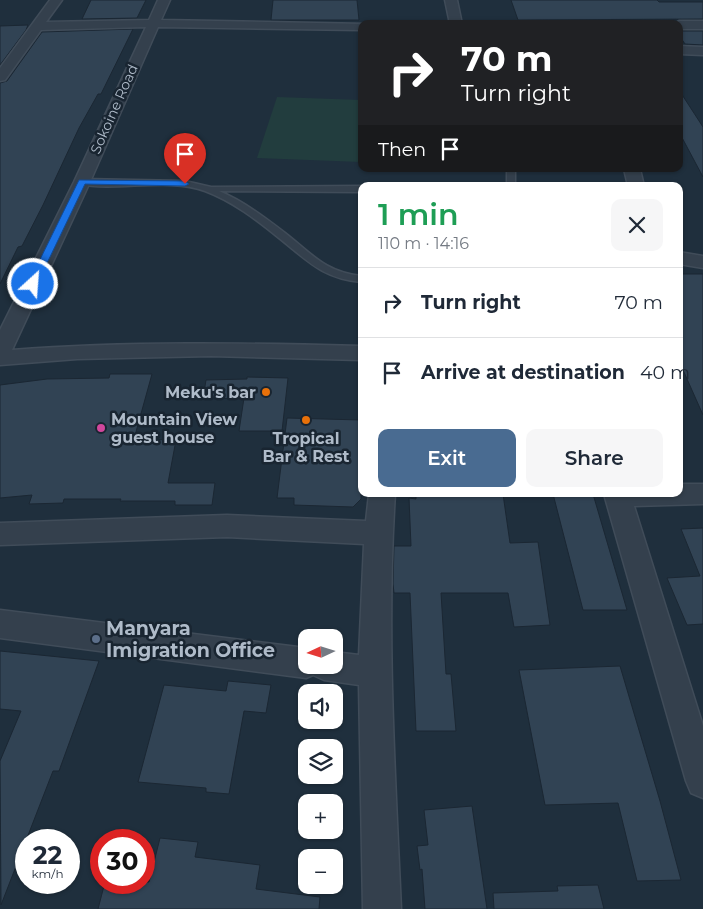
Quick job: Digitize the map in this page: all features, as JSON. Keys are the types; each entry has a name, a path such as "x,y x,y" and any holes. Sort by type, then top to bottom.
{"street":[{"path":"2,72 56,0"},
{"name":"Sokoine Road","path":"0,352 82,182 164,0"},
{"path":"451,0 455,20"},
{"path":"37,26 152,23 358,26"},
{"path":"683,25 703,25"},
{"path":"683,50 703,51"},
{"path":"683,259 703,262"},
{"path":"0,358 77,352 211,349 358,352"},
{"path":"683,494 703,494"},
{"path":"382,497 378,534 375,672 382,909"},
{"path":"619,497 703,782"},
{"path":"0,534 227,526 378,534"},
{"path":"0,624 298,662"},
{"path":"343,668 375,672"}],"lane":[{"path":"82,182 185,184 206,188 358,189"},
{"path":"206,188 248,210 325,270 344,277 358,279"}],"green space":[{"path":"277,97 358,100 358,162 257,158"}],"building":[{"path":"91,0 146,0 137,18 82,19"},
{"path":"273,0 357,0 359,20 271,20"},
{"path":"511,0 657,0 659,2 703,2 703,19 518,20"},
{"path":"28,25 26,30 0,65 0,26"},
{"path":"133,29 101,94 98,94 79,128 43,205 22,246 18,247 0,284 0,83 7,81 42,32"},
{"path":"683,31 703,31 703,45 685,44 683,41"},
{"path":"683,96 703,127 703,177 683,140"},
{"path":"683,274 703,274 703,415 683,370"},
{"path":"110,374 152,374 134,439 176,440 168,483 215,483 212,505 175,505 175,501 120,501 121,499 64,499 63,503 29,504 32,495 0,498 0,385 47,379 109,378"},
{"path":"247,377 288,378 282,431 239,431 244,398 203,399 206,380 247,379"},
{"path":"287,418 358,420 358,497 361,497 361,499 353,507 294,505 294,498 277,498"},
{"path":"416,497 503,497 510,543 538,542 550,625 514,627 508,593 441,593 446,674 451,674 456,731 416,731 410,593 394,593 393,584 394,546 411,546 409,498 416,499"},
{"path":"554,497 594,497 627,610 583,610"},
{"path":"703,528 703,624 687,625 667,578 700,576 681,529"},
{"path":"0,651 99,661 59,771 53,771 30,829 15,829 15,869 1,905 0,761 21,711 0,709"},
{"path":"620,666 681,880 637,881 618,803 545,805 519,670"},
{"path":"228,681 271,685 266,713 244,711 229,794 206,792 206,788 138,782 164,685 226,691"},
{"path":"472,806 487,909 425,909 422,869 420,870 417,846 428,845 424,810"},
{"path":"160,838 198,842 195,857 260,865 256,889 320,897 319,909 98,909 102,894 155,894 155,858"},
{"path":"598,885 604,909 494,909 493,893 558,891 557,886"}],"place":[{"name":"Meku's bar","path":"266,392"},
{"name":"Tropical Bar & Rest","path":"306,420"},
{"name":"Mountain View guest house","path":"101,428"},
{"name":"Manyara Imigration Office","path":"96,639"}],"route":[{"path":"33,284 82,182 185,184"}]}
